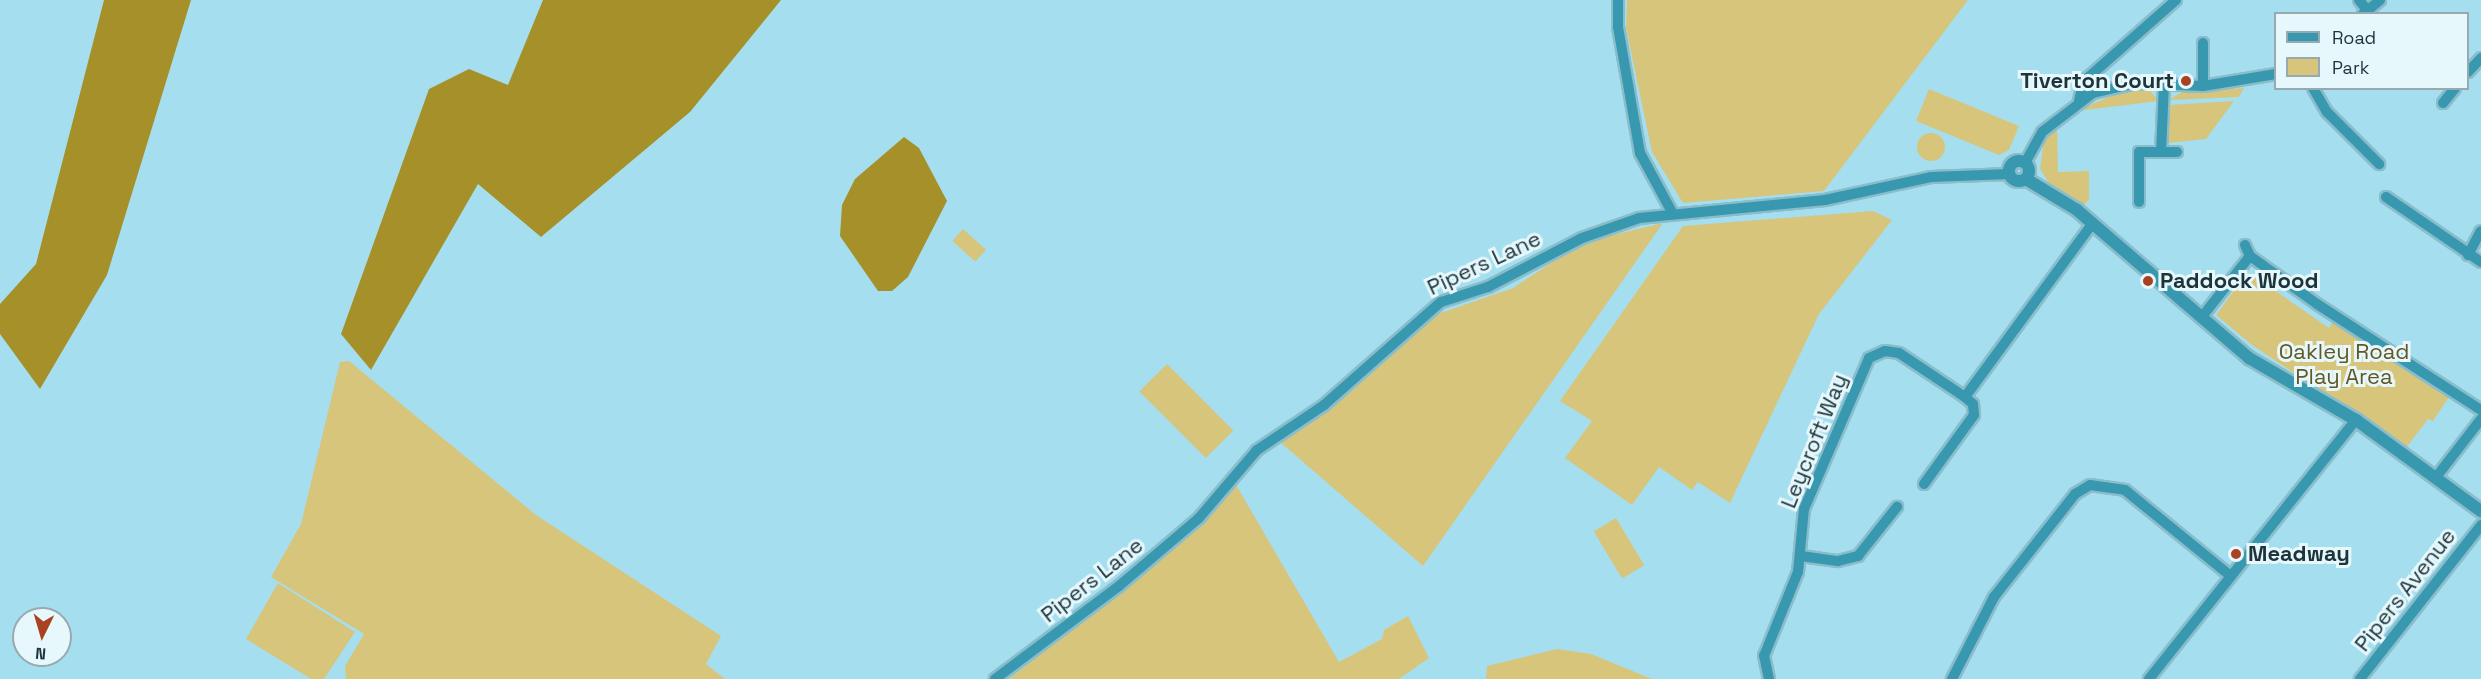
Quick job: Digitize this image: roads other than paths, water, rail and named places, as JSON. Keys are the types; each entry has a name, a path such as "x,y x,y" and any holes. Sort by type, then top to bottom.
{"street":[{"path":"1618,0 1618,27 1640,153 1673,214"},
{"path":"2079,101 2083,82 2176,0"},
{"path":"2359,0 2365,12 2380,0"},
{"path":"2203,43 2203,86"},
{"path":"2469,71 2481,58"},
{"path":"2026,179 2025,163 2042,132 2079,101 2124,85 2203,86 2274,74"},
{"path":"2161,152 2164,84"},
{"path":"2314,90 2327,112 2379,164"},
{"path":"2443,103 2453,90"},
{"path":"2139,202 2139,152 2177,152"},
{"path":"2025,163 2013,163 2010,174 2016,181 2026,179 2093,223 2248,358 2356,420 2437,476 2481,511"},
{"name":"Pipers Lane","path":"994,679 1190,526 1257,450 1324,405 1423,313 1582,238 1673,214 1825,200 1931,177 2010,174"},
{"path":"2386,197 2481,262"},
{"path":"1924,484 1974,415 1973,404 1965,397 2093,223"},
{"path":"2468,255 2481,231"},
{"path":"2245,245 2250,256 2481,410"},
{"path":"2201,318 2250,256"},
{"name":"Leycroft Way","path":"1769,679 1764,666 1768,642 1801,556 1804,509 1869,358 1885,351 1899,353 1965,397"},
{"path":"2437,476 2481,419"},
{"path":"2149,679 2356,420"},
{"path":"2472,432 2481,439"},
{"path":"1953,679 1994,597 2075,494 2090,485 2126,490 2231,576"},
{"path":"1801,556 1838,561 1858,556 1897,507"},
{"name":"Pipers Avenue","path":"2360,679 2481,525"}],"place":[{"name":"Tiverton Court","path":"2186,81"},
{"name":"Paddock Wood","path":"2148,281"},
{"name":"Meadway","path":"2236,554"}],"park label":[{"name":"Oakley Road Play Area","path":"2344,364"}]}
